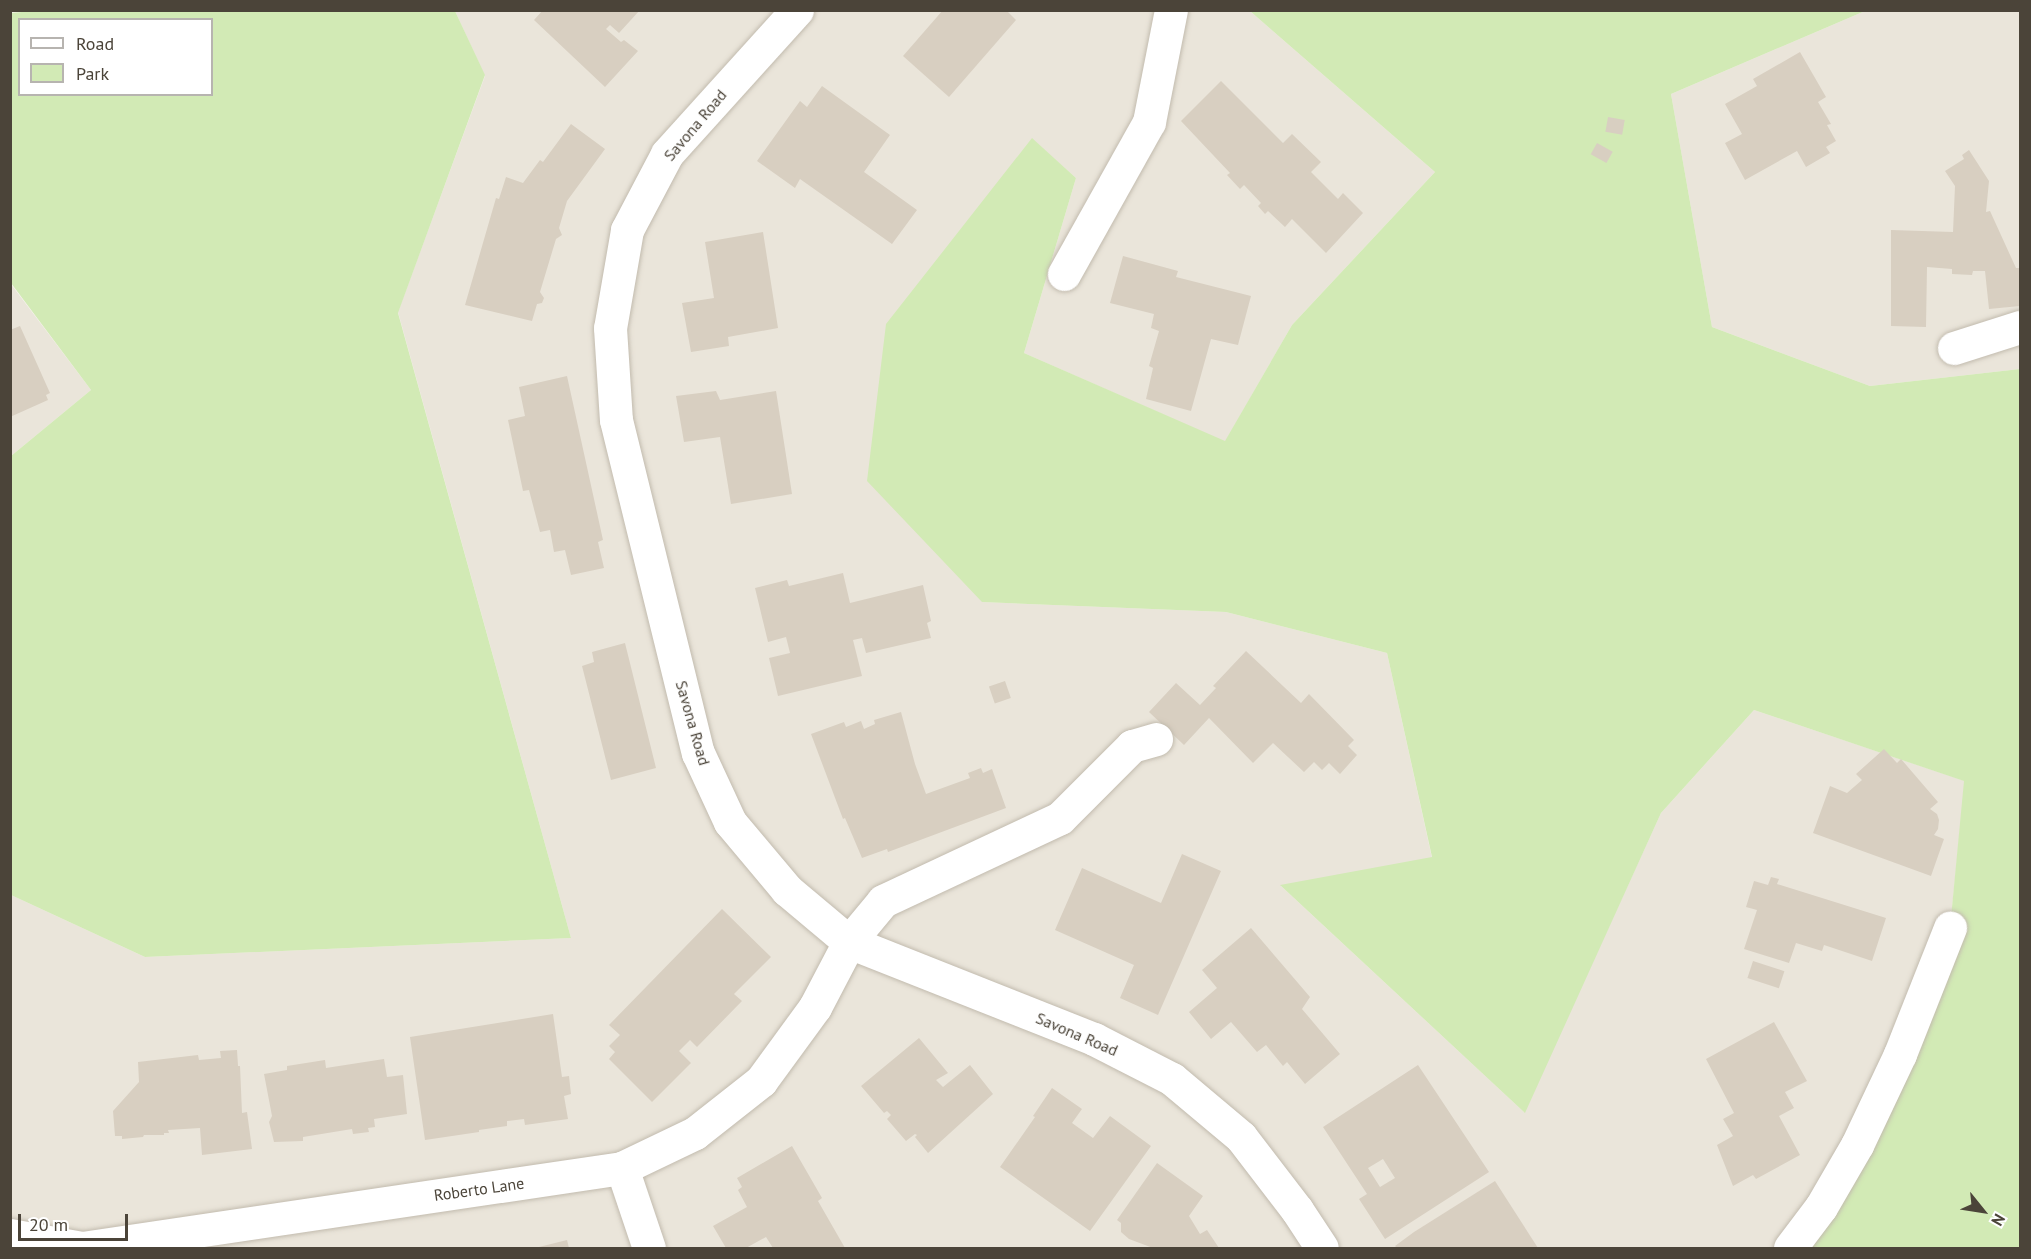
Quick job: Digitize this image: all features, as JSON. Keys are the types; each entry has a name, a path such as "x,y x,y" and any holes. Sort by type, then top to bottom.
{"street":[{"name":"Savona Road","path":"797,10 667,154 627,230 610,328 616,420 698,753 730,822 787,890 849,942 1094,1039 1172,1079 1241,1137 1322,1248"},
{"path":"1064,274 1149,122 1171,10"},
{"path":"1954,348 2020,327"},
{"name":"Roberto Lane","path":"10,1234 82,1248 622,1168 695,1133 761,1081 815,1007 849,942 883,901 1060,818 1132,747 1156,739"},
{"path":"1791,1248 1821,1207 1857,1145 1900,1054 1950,928"},
{"path":"622,1168 649,1248"}],"shaded area":[{"path":"455,11 1250,11 1435,172 1292,325 1225,442 1024,353 1076,178 1032,139 982,602 1226,612 1387,653 1432,858 1281,886 1524,1112 1661,813 1754,710 1965,781 1950,928 1790,1248 11,1248 11,895 145,957 571,938 398,312 485,76"},
{"path":"1865,11 2020,11 2020,369 1870,386 1712,327 1671,94"},
{"path":"10,283 91,390 11,456 10,456"}],"green space":[{"path":"32,11 455,11 485,75 398,313 571,938 145,957 11,895 11,456 91,390 11,283 11,13"},
{"path":"1250,11 1865,11 1671,94 1712,327 1870,386 2020,369 2020,1248 1790,1248 1950,928 1964,781 1754,710 1661,813 1525,1113 1280,885 1432,857 1387,653 1226,612 982,602 867,481 886,324 1032,138 1076,178 1024,353 1225,441 1292,325 1435,172"}],"building":[{"path":"543,10 640,10 619,33 610,25 606,29 621,42 624,40 638,51 605,87 534,20"},
{"path":"943,10 1006,10 1016,20 949,97 903,56"},
{"path":"1800,52 1826,97 1818,102 1831,124 1827,125 1836,141 1826,147 1830,153 1806,167 1797,151 1745,180 1725,143 1742,134 1725,104 1757,86 1753,79"},
{"path":"1221,81 1283,143 1292,134 1321,162 1311,172 1338,199 1343,193 1363,213 1326,253 1292,219 1285,227 1268,211 1265,214 1258,206 1261,203 1244,185 1240,189 1227,175 1230,173 1181,121"},
{"path":"822,86 890,135 864,172 917,210 892,244 800,179 795,188 757,161 800,101 807,107"},
{"path":"1608,117 1625,120 1622,135 1605,132"},
{"path":"571,124 605,149 567,201 559,228 562,235 556,239 540,292 544,298 542,303 537,304 532,321 465,305 496,198 499,199 506,177 523,183 540,160 543,162"},
{"path":"1597,143 1613,152 1606,163 1591,154"},
{"path":"1969,150 1989,181 1986,212 1990,211 2016,268 2019,268 2020,306 1989,309 1985,271 1973,271 1972,275 1952,274 1952,269 1927,267 1926,327 1891,326 1891,230 1953,232 1955,186 1945,171 1964,159 1962,155"},
{"path":"763,232 778,328 728,337 729,346 691,352 682,303 714,298 705,242"},
{"path":"1123,256 1178,271 1176,277 1251,296 1238,345 1211,339 1191,411 1146,399 1153,368 1149,366 1159,331 1151,328 1154,314 1110,303"},
{"path":"20,326 50,393 46,395 48,400 10,417 10,330"},
{"path":"567,376 603,540 598,542 604,568 571,575 565,550 554,552 550,530 540,532 529,490 523,491 508,420 525,416 519,387"},
{"path":"716,391 720,400 776,391 792,494 731,504 720,437 684,442 676,396"},
{"path":"843,573 850,603 923,585 931,621 927,623 931,638 866,653 862,638 853,640 862,676 778,696 769,658 790,653 786,637 768,642 755,588 787,580 789,586"},
{"path":"625,643 656,768 611,780 582,666 594,662 592,652"},
{"path":"1246,651 1301,703 1309,694 1354,740 1348,746 1357,755 1340,774 1329,763 1322,770 1314,762 1304,772 1273,743 1253,763 1209,718 1184,745 1149,712 1176,683 1200,705 1216,688 1213,686"},
{"path":"1005,681 1011,698 995,704 989,687"},
{"path":"901,712 926,794 970,778 968,773 981,768 983,773 992,769 1006,808 888,852 887,849 862,858 845,818 843,819 811,734 844,722 846,727 861,721 864,729 875,724 874,720"},
{"path":"1884,749 1897,763 1901,759 1938,802 1930,809 1937,814 1939,820 1938,829 1934,835 1944,839 1931,876 1813,833 1830,786 1847,793 1862,780 1856,774"},
{"path":"1182,854 1221,871 1158,1015 1120,998 1134,965 1055,930 1082,868 1161,903"},
{"path":"1771,877 1779,879 1777,884 1886,918 1872,961 1824,945 1822,951 1796,943 1789,963 1744,949 1757,910 1746,907 1754,881 1768,885"},
{"path":"722,909 771,957 734,994 742,1001 697,1047 690,1040 679,1051 691,1063 652,1102 609,1059 615,1052 609,1046 620,1035 609,1025"},
{"path":"1251,928 1310,997 1302,1009 1340,1054 1305,1084 1287,1062 1283,1066 1266,1045 1257,1052 1231,1022 1211,1039 1189,1012 1217,988 1202,970"},
{"path":"1753,961 1784,971 1779,988 1747,978"},
{"path":"553,1014 562,1077 569,1076 571,1094 564,1096 568,1119 525,1125 524,1119 507,1121 507,1126 425,1140 410,1037"},
{"path":"1774,1022 1807,1081 1785,1092 1794,1108 1779,1116 1800,1155 1756,1179 1753,1175 1733,1186 1717,1145 1733,1136 1723,1119 1734,1113 1706,1059"},
{"path":"919,1038 948,1073 936,1080 943,1087 970,1065 993,1094 928,1153 915,1137 917,1135 915,1134 906,1141 887,1119 891,1115 887,1111 884,1113 861,1086"},
{"path":"237,1050 242,1113 247,1112 252,1149 202,1155 200,1128 168,1130 169,1133 164,1133 164,1135 144,1135 122,1139 122,1136 115,1136 113,1111 139,1082 138,1062 198,1055 199,1060 221,1058 220,1051"},
{"path":"384,1059 387,1077 403,1075 407,1114 374,1119 375,1127 368,1128 369,1132 353,1134 352,1129 303,1137 303,1141 274,1142 269,1122 272,1116 264,1074 287,1070 287,1066 325,1060 326,1068"},
{"path":"1418,1065 1489,1172 1385,1239 1359,1199 1367,1194 1323,1127","holes":["1383,1159 1395,1178 1380,1187 1368,1168"]},
{"path":"1052,1088 1082,1109 1072,1123 1093,1138 1110,1116 1151,1146 1090,1231 1000,1167"},
{"path":"792,1146 822,1198 818,1201 845,1248 773,1248 766,1237 746,1248 726,1248 713,1226 747,1207 738,1190 742,1187 737,1178"},
{"path":"1157,1163 1203,1196 1189,1216 1200,1234 1207,1230 1219,1248 1153,1248 1129,1239 1121,1232 1121,1223 1117,1220"},
{"path":"1495,1181 1538,1248 1397,1248 1395,1246 1414,1232"},
{"path":"567,1240 569,1248 535,1248"}]}
